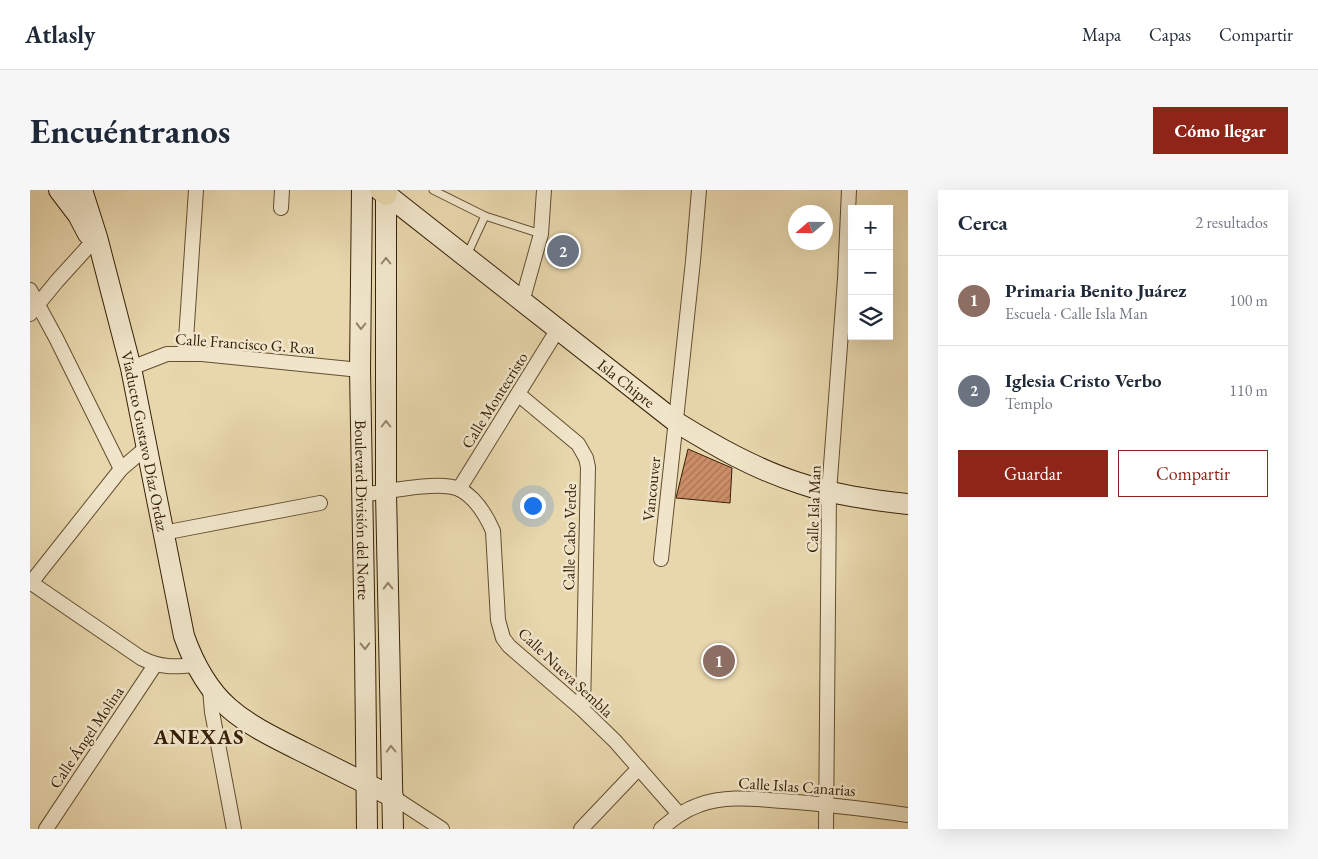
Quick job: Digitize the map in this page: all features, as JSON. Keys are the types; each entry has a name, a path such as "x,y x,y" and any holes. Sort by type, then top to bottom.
{"main road":[{"path":"59,190 95,239"},
{"path":"82,190 95,239"},
{"name":"Boulevard División del Norte","path":"362,190 360,370 367,829"},
{"name":"Boulevard División del Norte","path":"384,191 386,492 393,829"},
{"name":"Isla Chipre","path":"384,191 676,422 719,449 800,484 829,492 908,504"},
{"name":"Viaducto Gustavo Díaz Ordaz","path":"95,239 104,265 131,368 184,636 196,665 210,688 231,711 253,727 392,797"}],"street":[{"path":"185,354 196,190"},
{"path":"281,208 282,190"},
{"path":"522,302 541,234 544,190"},
{"name":"Vancouver","path":"661,559 699,190"},
{"name":"Calle Isla Man","path":"826,829 829,492 844,288 848,190"},
{"path":"34,309 95,239"},
{"path":"30,290 34,309 121,469"},
{"name":"Calle Montecristo","path":"459,489 558,329"},
{"name":"Calle Francisco G. Roa","path":"131,368 167,354 185,354 360,370"},
{"name":"Calle Cabo Verde","path":"518,394 578,444 586,458 588,467 583,710"},
{"path":"148,447 121,469 30,583 141,658 155,665 168,667 196,665"},
{"path":"362,495 431,486 446,486 459,489"},
{"name":"Calle Nueva Sembla","path":"459,489 480,508 493,531 498,620 503,638 509,646 583,710 639,768 679,814"},
{"path":"163,533 320,503"},
{"name":"Calle Ángel Molina","path":"46,829 155,665"},
{"path":"210,688 212,712 234,829"},
{"path":"581,829 639,768"},
{"path":"392,797 442,829"},
{"name":"Calle Islas Canarias","path":"661,829 679,814 700,804 747,798 827,804 908,815"}],"lane":[{"path":"433,190 485,216 541,234"},
{"path":"466,257 485,216"}],"building":[{"path":"688,449 732,468 730,503 676,498"}],"place":[{"name":"Iglesia Cristo Verbo","path":"563,251"},
{"name":"Primaria Benito Juárez","path":"719,661"}],"district":[{"name":"ANEXAS","path":"199,737"}]}
